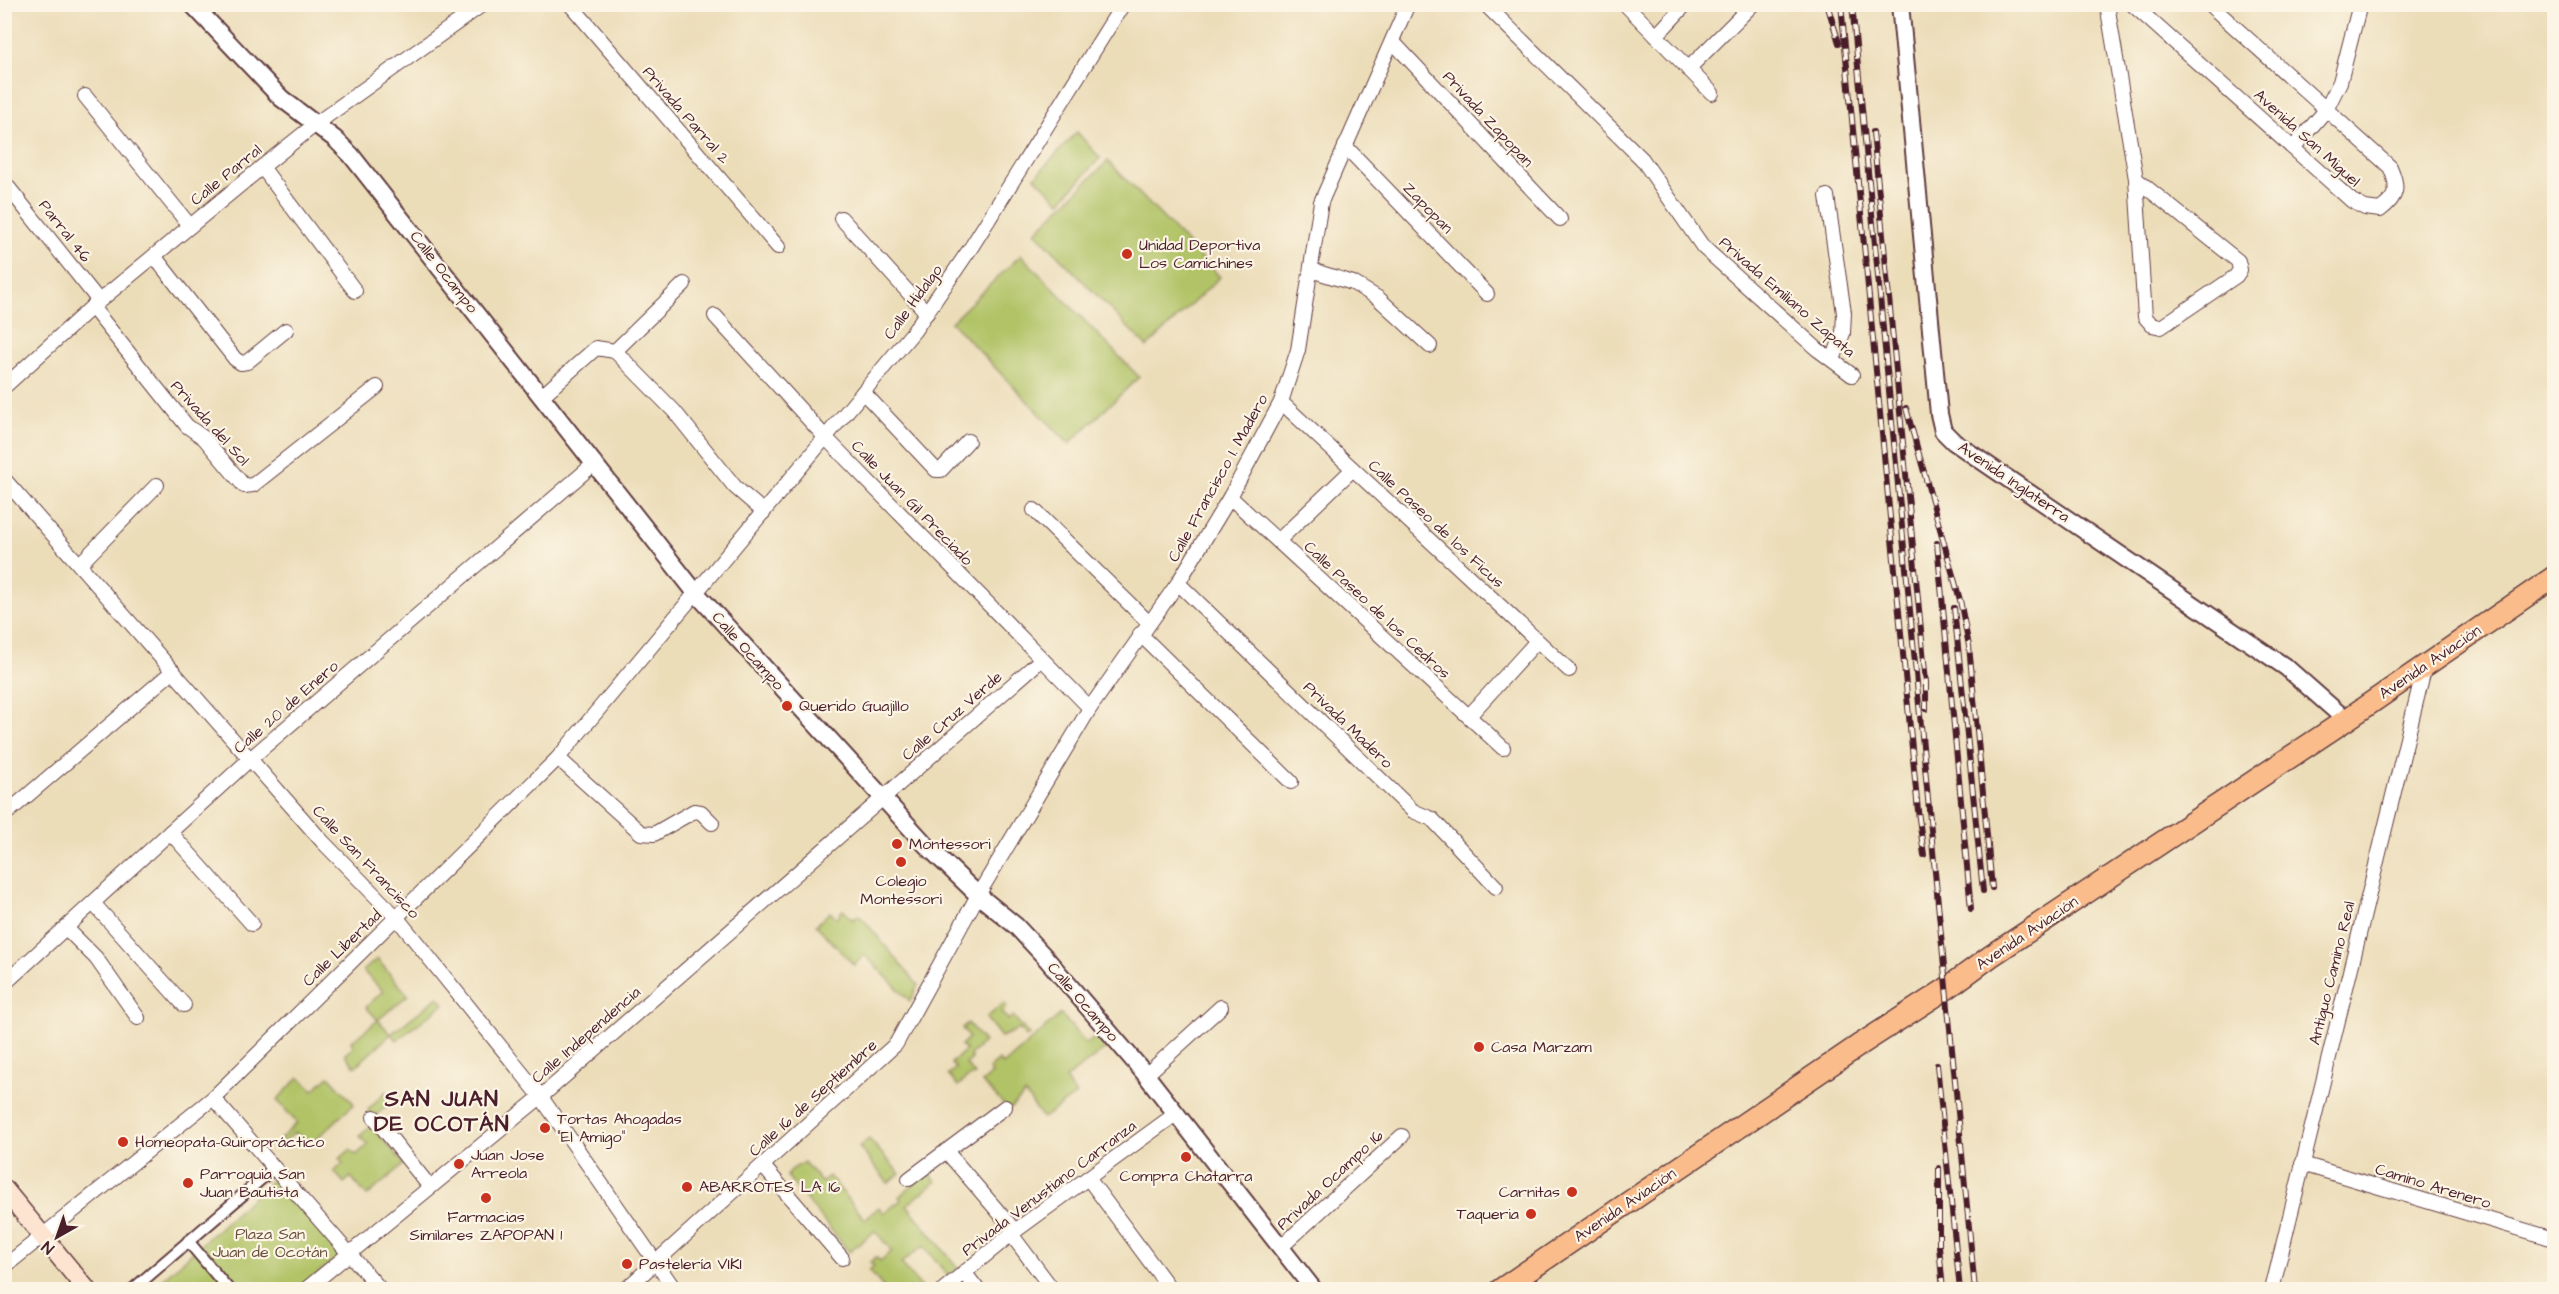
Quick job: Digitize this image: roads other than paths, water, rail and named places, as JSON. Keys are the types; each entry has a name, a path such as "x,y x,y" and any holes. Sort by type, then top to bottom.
{"main road":[{"name":"Avenida Aviación","path":"1500,1290 1861,1044 1946,989 1991,956 2346,720 2554,578"},
{"path":"4,1189 87,1290"}],"street":[{"name":"Calle Ocampo","path":"192,4 281,98 316,123 351,155 696,593 926,845 1023,934 1146,1075 1314,1290"},
{"name":"Calle Parral","path":"9,383 95,304 316,123 483,4"},
{"name":"Privada Parral 2","path":"570,4 778,247"},
{"name":"Calle Hidalgo","path":"696,593 927,313 972,246 1123,4"},
{"name":"Calle Francisco I. Madero","path":"978,895 1090,708 1178,583 1230,497 1281,402 1298,350 1321,202 1408,4"},
{"name":"Privada Emiliano Zapata","path":"1485,4 1642,159 1703,247 1817,349 1852,375"},
{"path":"1624,4 1712,93"},
{"path":"1656,36 1686,4"},
{"path":"1688,69 1753,4"},
{"name":"Avenida Inglaterra","path":"1900,4 1939,414 1943,430 1954,442 2288,668 2346,720"},
{"path":"2107,4 2136,179 2145,317 2152,325 2161,327 2236,276 2240,266 2238,261 2136,179"},
{"name":"Avenida San Miguel","path":"2132,4 2352,201 2365,208 2380,210 2390,203 2397,181 2390,167 2209,4"},
{"path":"2293,148 2326,110 2340,82 2360,4"},
{"name":"Privada Zapopan","path":"1392,41 1560,219"},
{"path":"85,96 190,226"},
{"name":"Zapopan","path":"1345,146 1487,294"},
{"path":"262,167 355,291"},
{"name":"Parral 46","path":"4,182 95,304"},
{"path":"1827,196 1844,313 1843,333 1833,360"},
{"path":"841,218 927,313"},
{"path":"154,256 235,359 241,363 247,362 286,330"},
{"path":"1311,270 1353,283 1378,298 1431,346"},
{"path":"615,351 684,284"},
{"name":"Privada del Sol","path":"95,304 188,426 204,438 244,486 253,485 377,387"},
{"name":"Calle Juan Gil Preciado","path":"715,316 825,437 1090,708"},
{"path":"542,396 596,348 615,351 674,411 735,487 764,512"},
{"path":"4,367 9,383"},
{"path":"863,392 936,470 941,470 968,441"},
{"name":"Calle Paseo de los Ficus","path":"1281,402 1569,670"},
{"name":"Calle 20 de Enero","path":"4,984 250,759 595,463"},
{"path":"1278,541 1353,469"},
{"name":"Calle San Francisco","path":"4,479 322,841 397,918 540,1096 675,1290"},
{"path":"80,564 157,485"},
{"name":"Calle Paseo de los Cedros","path":"1230,497 1503,748"},
{"path":"1034,510 1291,782"},
{"name":"Privada Madero","path":"1178,583 1413,811 1432,819 1496,887"},
{"name":"Calle Libertad","path":"4,1267 213,1098 558,758 696,593"},
{"path":"1469,716 1537,641"},
{"name":"Calle Cruz Verde","path":"883,798 1042,659"},
{"name":"Antiguo Camino Real","path":"2272,1290 2425,665"},
{"path":"7,813 173,671"},
{"path":"558,758 641,832 654,834 694,811 701,812 712,823"},
{"name":"Calle Independencia","path":"305,1290 540,1096 883,798"},
{"path":"170,832 252,924"},
{"name":"Calle 16 de Septiembre","path":"625,1290 896,1044 978,895"},
{"path":"93,903 184,1005"},
{"path":"66,928 96,958 138,1018"},
{"path":"1146,1075 1221,1007"},
{"path":"213,1098 381,1290"},
{"path":"909,1179 1005,1107"},
{"name":"Privada Venustiano Carranza","path":"943,1290 1013,1233 1177,1113"},
{"path":"374,1117 430,1187"},
{"name":"Privada Ocampo 16","path":"1281,1247 1402,1136"},
{"path":"946,1151 1013,1233 1053,1290"},
{"name":"Camino Arenero","path":"2302,1164 2554,1239"},
{"path":"764,1166 842,1258"},
{"path":"132,1290 274,1168"},
{"path":"1088,1178 1171,1290"},
{"path":"188,1241 229,1290"},
{"path":"964,1272 978,1290"}],"railway":[{"path":"1827,4 1839,43"},
{"path":"1841,4 1924,855"},
{"path":"1852,4 1975,1290"},
{"path":"1873,132 1926,682 1926,709"},
{"path":"1906,408 1960,600 1969,646 1992,888"},
{"path":"1937,543 1971,909"},
{"path":"1954,608 1983,891"},
{"path":"1937,1065 1960,1290"},
{"path":"1939,1168 1939,1246 1943,1290"}],"place":[{"name":"Unidad Deportiva Los Camichines","path":"1127,254"},
{"name":"Querido Guajillo","path":"787,706"},
{"name":"Montessori","path":"897,844"},
{"name":"Colegio Montessori","path":"901,862"},
{"name":"Casa Marzam","path":"1479,1047"},
{"name":"Tortas Ahogadas \"El Amigo\"","path":"545,1128"},
{"name":"Homeopata-Quiropráctico","path":"123,1142"},
{"name":"Compra Chatarra","path":"1186,1157"},
{"name":"Juan Jose Arreola","path":"459,1164"},
{"name":"Parroquia San Juan Bautista","path":"188,1183"},
{"name":"ABARROTES LA 16","path":"687,1187"},
{"name":"Carnitas","path":"1572,1192"},
{"name":"Farmacias Similares ZAPOPAN 1","path":"486,1198"},
{"name":"Taqueria","path":"1531,1214"},
{"name":"Pastelería VIKI","path":"627,1264"}],"district":[{"name":"SAN JUAN DE OCOTÁN","path":"442,1112"}],"park label":[{"name":"Plaza San Juan de Ocotán","path":"270,1243"}]}
